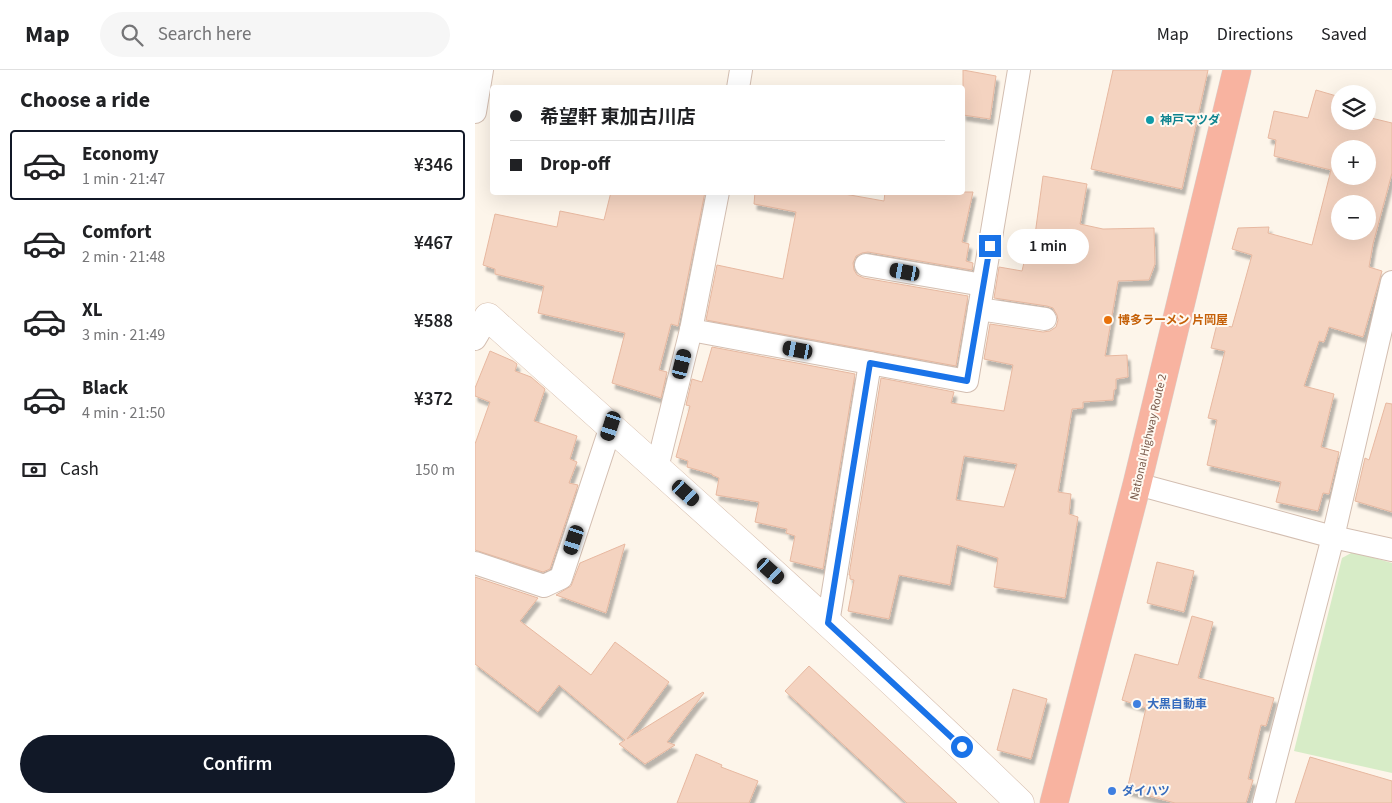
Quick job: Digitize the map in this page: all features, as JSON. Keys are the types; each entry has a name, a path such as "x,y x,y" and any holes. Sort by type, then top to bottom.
{"highway":[{"name":"National Highway Route 2","path":"1053,803 1137,484 1237,70"}],"street":[{"path":"475,112 482,70"},
{"path":"738,85 741,70"},
{"path":"691,330 967,381 1019,70"},
{"path":"657,468 691,330 716,195"},
{"path":"866,265 983,285"},
{"path":"1265,803 1333,537 1392,282"},
{"path":"979,309 1045,318"},
{"path":"478,321 611,426 935,721 1020,803"},
{"path":"828,623 870,363"},
{"path":"475,563 544,586 561,578 611,426"},
{"path":"1137,484 1333,537 1392,550"}],"green space":[{"path":"1353,552 1392,563 1392,773 1294,751 1342,558"}],"building":[{"path":"963,70 996,76 990,119 965,115 965,85 963,85"},
{"name":"神戸マツダ","path":"1113,70 1208,70 1182,189 1091,169"},
{"path":"1316,90 1331,94 1331,130 1376,130 1376,119 1392,123 1392,173 1376,233 1376,195 1331,195 1331,240 1374,240 1369,267 1382,271 1363,337 1329,327 1324,342 1319,341 1304,386 1334,394 1321,447 1339,452 1329,494 1323,493 1318,511 1276,502 1281,482 1207,465 1217,420 1208,418 1225,351 1211,348 1217,324 1232,327 1252,255 1232,249 1238,228 1269,227 1268,233 1312,245 1331,170 1274,156 1276,140 1268,138 1274,111 1308,118"},
{"path":"1043,176 1087,184 1080,224 1103,229 1154,228 1155,264 1149,280 1118,281 1105,356 1127,355 1128,377 1116,379 1113,400 1083,402 1083,408 1072,409 1058,492 1071,494 1069,514 1078,517 1065,598 994,587 998,558 957,545 950,585 899,575 889,619 848,611 854,580 850,579 849,575 881,378 954,392 951,403 1004,411 1013,365 984,359 990,324 1043,332 1050,331 1056,327 1058,320 1053,308 994,298 999,267 1022,271 1029,241 1034,242","holes":["964,456 1017,464 1004,507 956,500"]},
{"path":"965,192 973,192 962,242 969,244 966,261 973,263 972,270 868,252 856,256 853,263 857,275 864,278 968,296 956,366 706,320 717,265 783,279 796,212 754,204 755,195 850,195 884,201 885,195 965,195"},
{"path":"610,195 704,195 678,326 671,324 659,370 667,372 661,398 612,383 625,333 538,313 544,286 495,274 495,269 483,265 495,214 557,227 560,211 604,220"},
{"path":"712,347 855,374 823,569 790,561 795,536 786,533 787,529 755,522 759,502 716,495 719,478 712,474 687,467 688,461 676,457 690,406 686,405 692,379 702,382"},
{"path":"490,351 513,361 517,364 515,371 531,377 545,389 534,421 577,436 570,459 577,462 569,483 578,485 550,569 543,572 475,550 475,444 490,402 475,396 475,388"},
{"path":"1386,403 1392,404 1392,512 1355,501 1365,458 1369,460"},
{"path":"625,544 606,613 556,595 571,586 580,563"},
{"path":"1157,562 1194,571 1184,612 1147,603"},
{"path":"475,577 538,598 520,621 591,675 615,642 669,682 627,739 703,692 667,742 675,745 645,764 619,744 625,740 559,685 538,712 475,664"},
{"path":"1192,616 1213,622 1198,678 1274,698 1266,726 1261,725 1248,779 1253,780 1246,803 1175,803 1127,790 1146,708 1122,700 1135,654 1178,665"},
{"path":"809,666 957,803 907,803 785,691"},
{"path":"1013,689 1047,699 1031,759 997,750"},
{"path":"696,754 722,765 721,767 758,781 749,803 677,803"},
{"path":"1310,757 1392,781 1392,803 1295,803"}],"place":[{"name":"神戸マツダ","path":"1150,120"},
{"name":"博多ラーメン 片岡屋","path":"1108,320"},
{"name":"大黒自動車","path":"1137,704"},
{"name":"ダイハツ","path":"1112,791"}],"route":[{"path":"962,747 828,623 870,363 967,381 990,246"}]}
